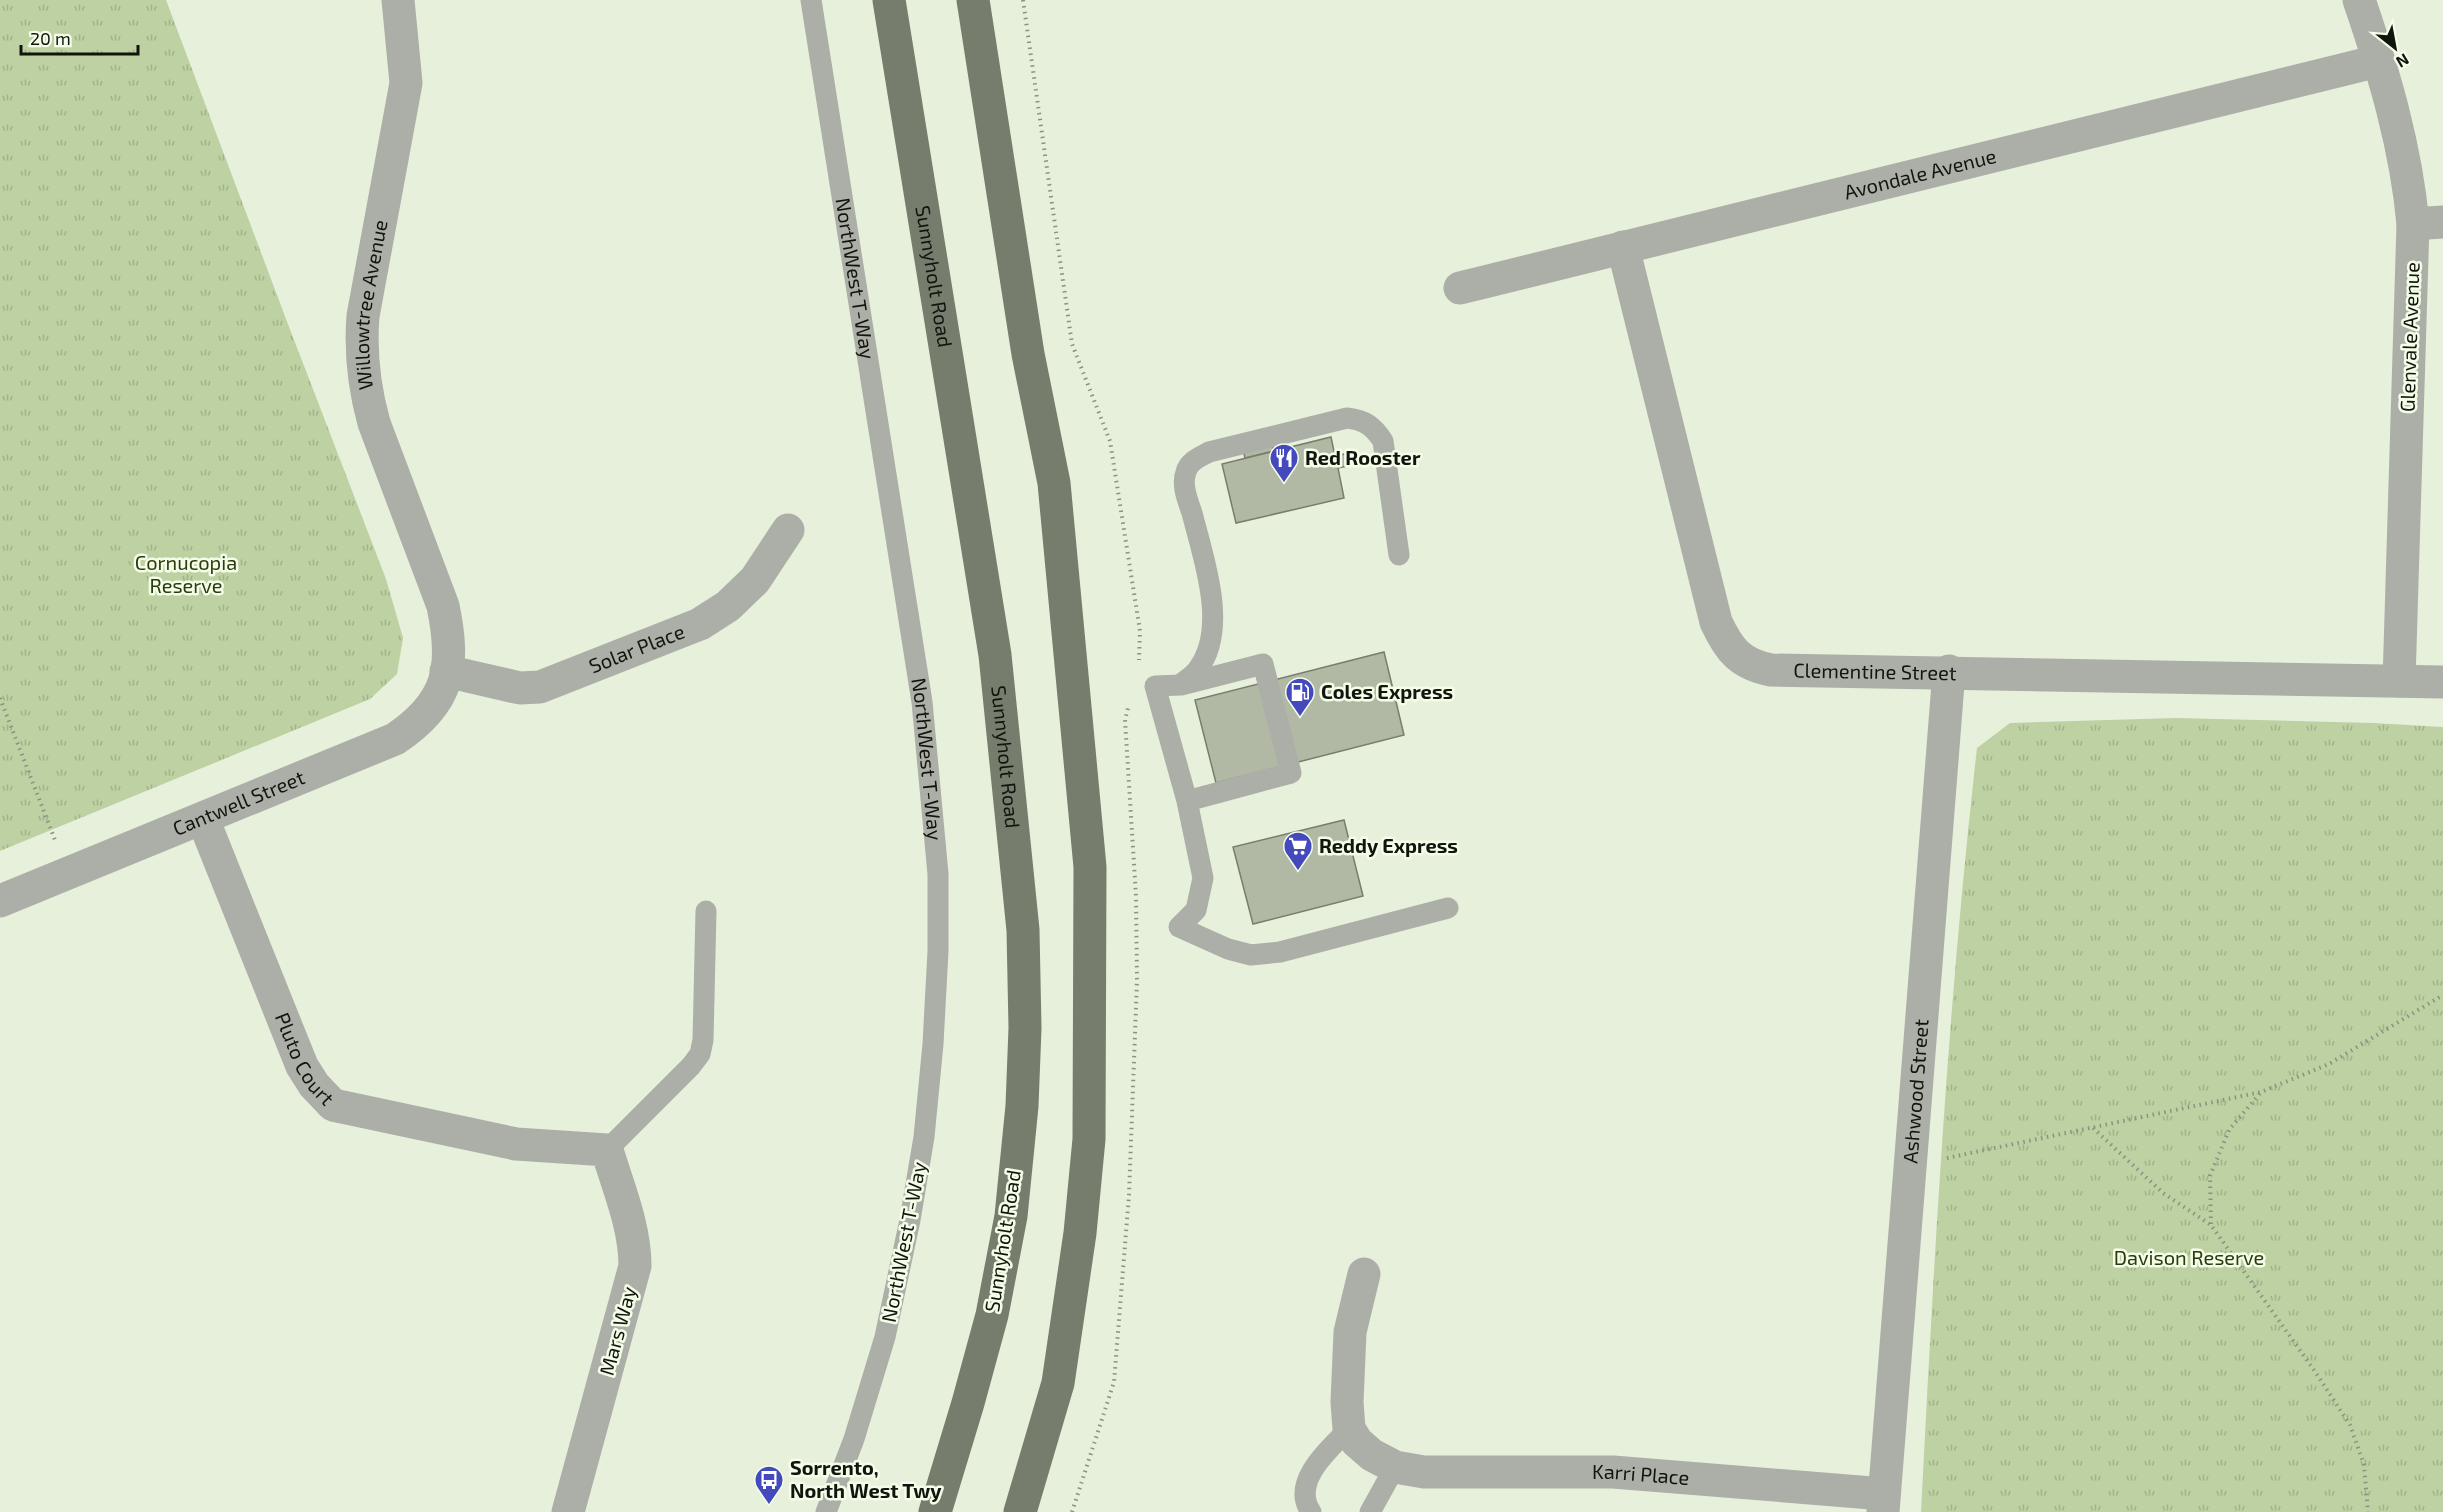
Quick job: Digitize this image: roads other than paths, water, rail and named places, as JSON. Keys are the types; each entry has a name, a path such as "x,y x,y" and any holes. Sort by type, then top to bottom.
{"main road":[{"name":"Sunnyholt Road","path":"889,0 995,654 1023,930 1025,1028 1011,1216 992,1315 935,1512"},
{"path":"973,0 1028,354 1054,483 1090,867 1089,1139 1080,1233 1058,1383 1020,1512"}],"street":[{"name":"Willowtree Avenue","path":"398,0 406,83 363,316 361,355 366,394 374,423 443,606 449,634 449,661 446,671"},
{"name":"Glenvale Avenue","path":"2359,0 2403,147 2410,185 2428,223 2399,681"},
{"name":"Avondale Avenue","path":"1460,288 2378,61"},
{"name":"Clementine Street","path":"1623,247 1716,622 1732,650 1754,667 1771,670 2443,682"},
{"name":"Solar Place","path":"446,671 520,688 540,687 689,628 707,619 741,594 755,580 788,530"},
{"name":"Cantwell Street","path":"0,901 395,739 432,709 446,671"},
{"name":"Ashwood Street","path":"1884,1503 1949,672"},
{"name":"Pluto Court","path":"203,819 302,1066 314,1085 333,1105 516,1144 607,1150"},
{"name":"Mars Way","path":"568,1512 635,1266 631,1229 607,1150"},
{"path":"1349,1429 1347,1402 1350,1332 1364,1274"},
{"name":"Karri Place","path":"1349,1429 1357,1442 1372,1455 1395,1467 1424,1472 1612,1472 1884,1503"}],"lane":[{"name":"NorthWest T-Way","path":"811,0 922,702 938,874 938,951 933,1044 924,1137 910,1220 885,1337 854,1439 826,1512"},
{"path":"1180,685 1198,669 1210,644 1213,603 1185,487 1185,472 1194,460 1209,452 1347,418 1360,420 1374,428 1383,441 1399,555"},
{"path":"1187,801 1291,773 1263,664 1180,685 1155,686 1187,801 1203,878 1196,910 1179,927 1228,949 1251,955 1280,952 1448,908"},
{"path":"607,1150 691,1066 700,1053 704,1040 706,911"},
{"path":"1311,1512 1305,1491 1309,1477 1323,1456 1349,1429"},
{"path":"1370,1512 1395,1467"}],"place":[{"name":"Red Rooster","path":"1284,484"},
{"name":"Coles Express","path":"1300,718"},
{"name":"Reddy Express","path":"1298,872"},
{"name":"Sorrento, North West Twy","path":"769,1506"}],"park label":[{"name":"Cornucopia Reserve","path":"186,574"},
{"name":"Davison Reserve","path":"2189,1258"}]}
